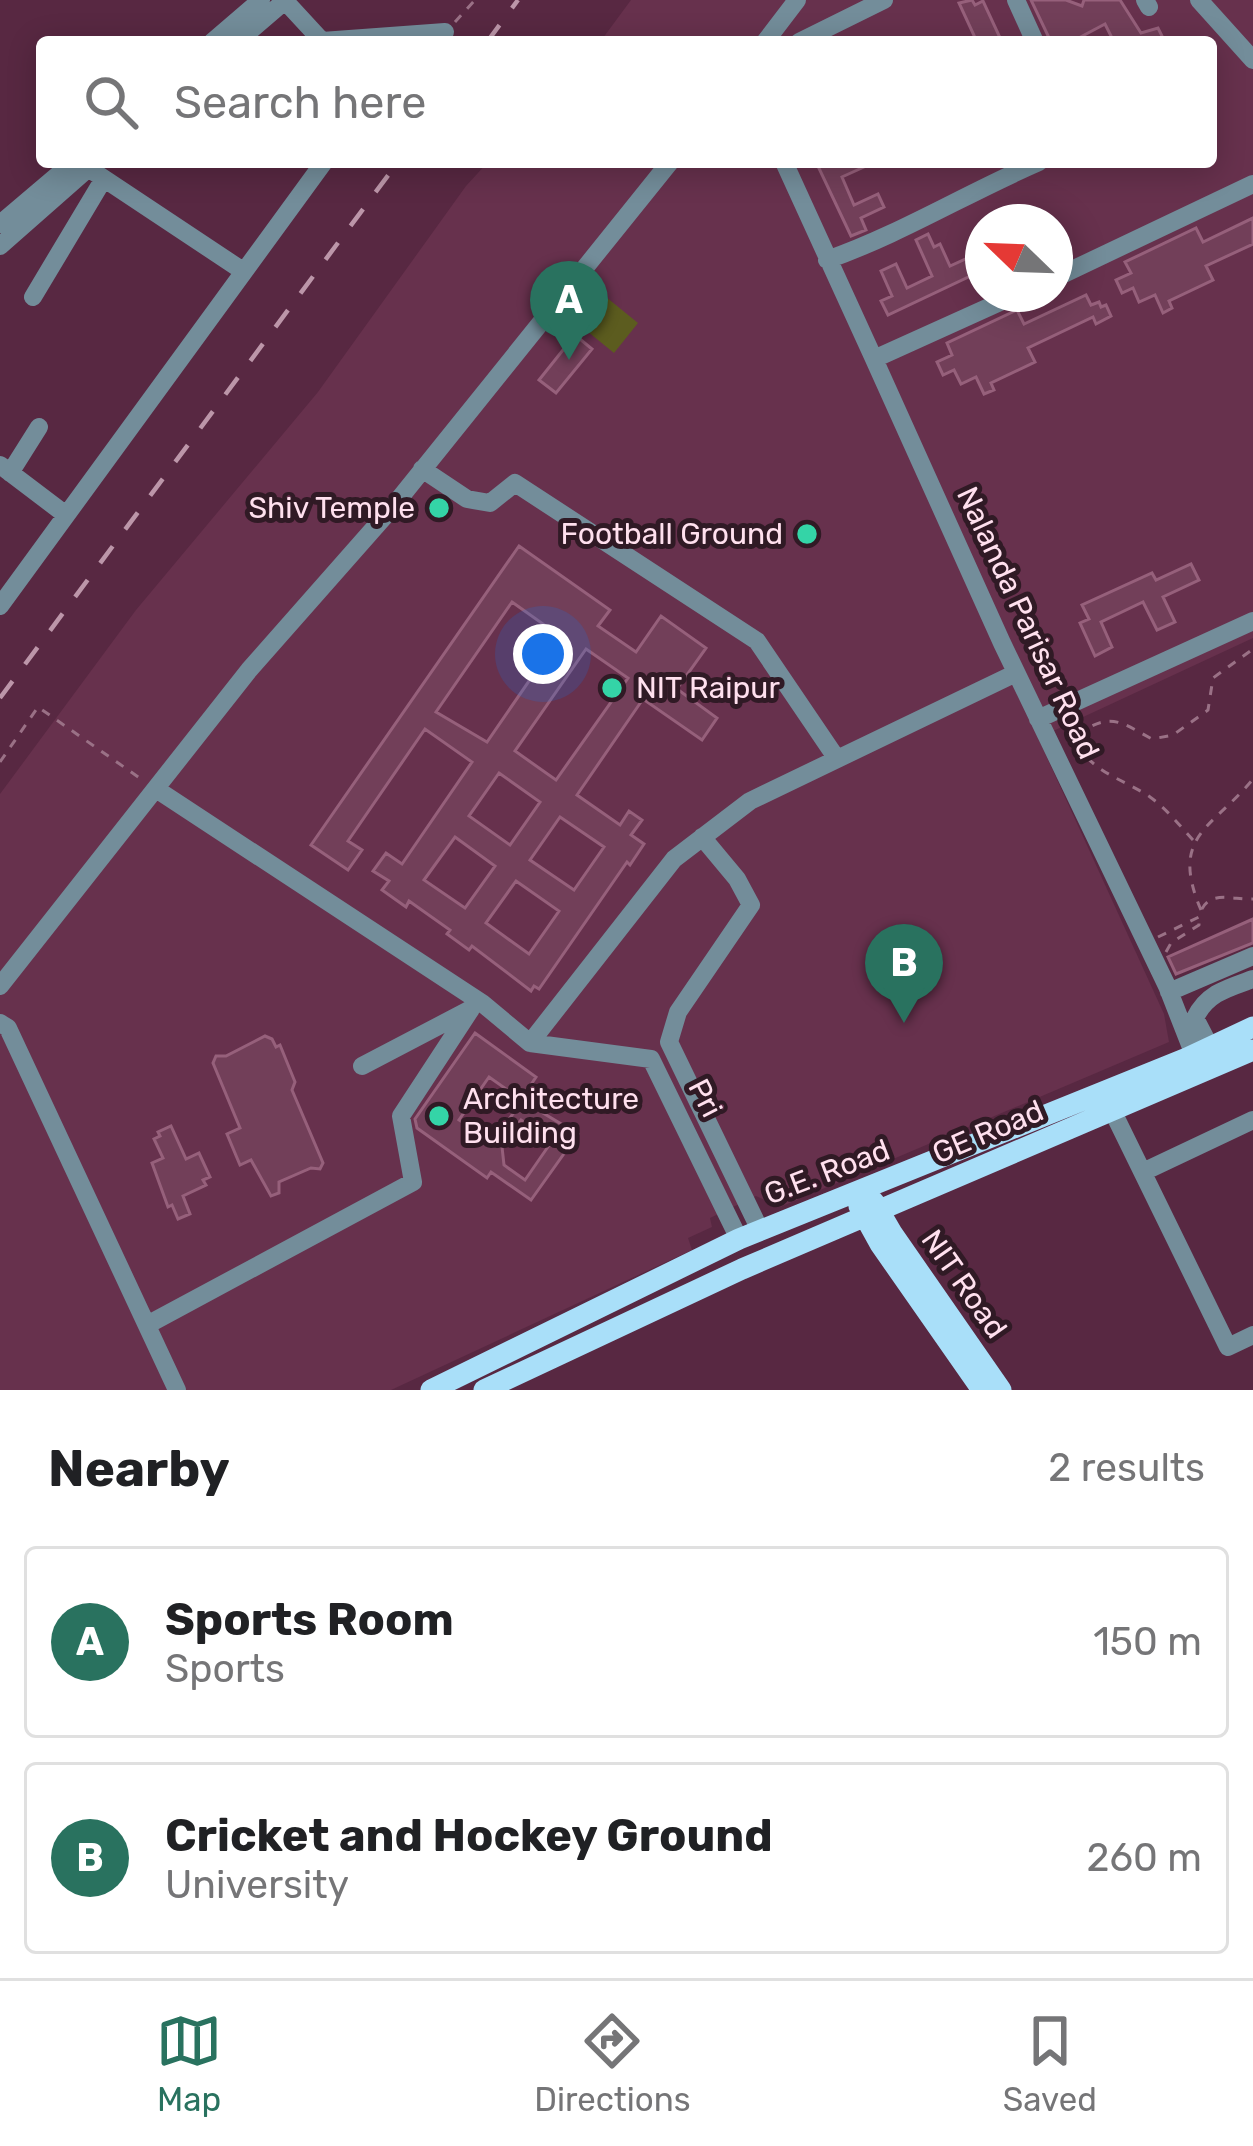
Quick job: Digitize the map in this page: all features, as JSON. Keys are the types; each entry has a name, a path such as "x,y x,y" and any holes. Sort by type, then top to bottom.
{"main road":[{"name":"G.E. Road","path":"431,1390 750,1234 1253,1027"},
{"name":"GE Road","path":"484,1390 759,1262 1253,1049"},
{"path":"861,1192 872,1214"},
{"name":"NIT Road","path":"872,1214 982,1390"},
{"name":"NIT Road","path":"872,1214 1001,1390"},
{"path":"750,1234 759,1262"}],"street":[{"path":"219,36 261,0"},
{"path":"243,36 285,0 317,36"},
{"path":"770,36 797,0"},
{"path":"811,36 884,0"},
{"path":"1016,0 1033,36"},
{"path":"1198,0 1253,60"},
{"path":"391,36 446,32"},
{"path":"0,224 85,168"},
{"path":"0,247 86,168"},
{"path":"33,297 87,168"},
{"path":"88,168 243,271"},
{"path":"0,606 320,168"},
{"path":"0,986 249,670 422,469 665,168"},
{"name":"Nalanda Parisar Road","path":"787,168 1016,673 1144,942 1202,1051"},
{"path":"826,260 885,240 957,198 1025,168"},
{"path":"1073,269 1253,184"},
{"path":"874,359 978,312"},
{"path":"39,427 5,469 66,515"},
{"path":"422,469 466,499 490,503 514,483 757,641 837,759"},
{"path":"1039,719 1253,621"},
{"path":"156,789 530,1043 674,859 702,837 750,801 1016,673"},
{"path":"651,1059 669,1042 678,1012 751,905 737,878 702,837"},
{"path":"1165,983 1253,956"},
{"path":"1202,1051 1195,1018 1202,1003 1253,979"},
{"path":"362,1066 477,1006"},
{"path":"147,1325 413,1182 401,1117 477,1006"},
{"path":"0,1023 8,1028 176,1390"},
{"path":"669,1042 750,1234"},
{"name":"Pri","path":"530,1043 651,1059 726,1210 750,1234"},
{"path":"1113,1112 1228,1347 1253,1335"},
{"path":"1143,1172 1253,1120"}],"path":[{"path":"446,32 475,0"},
{"path":"1192,840 1153,799 1087,759 1075,737 1110,719 1121,720 1152,739 1173,735 1208,710 1213,678 1253,649"},
{"path":"0,762 38,707 156,789"},
{"path":"1201,910 1189,874 1192,840 1253,779"},
{"path":"1165,983 1161,964 1171,943 1194,930 1201,910 1213,897 1253,899"},
{"path":"1144,942 1199,917"}],"shaded area":[{"name":"NIT Raipur","path":"631,0 1253,0 1253,638 1038,738 1164,1014 1169,1042 780,1207 756,1196 710,1218 712,1227 688,1238 692,1250 391,1390 0,1390 0,794 136,610 318,392 482,168 1217,168 1217,36 604,36"},
{"path":"590,284 638,323 614,353 566,314"}],"building":[{"path":"1031,0 1066,0 1082,6 1084,0 1120,0 1141,33 1158,28 1162,36 1111,36 1105,24 1082,36 1048,36"},
{"path":"983,1 999,36 974,36 959,3"},
{"path":"819,168 862,168 842,177 854,205 878,194 884,207 861,218 866,230 851,236"},
{"path":"1253,218 1253,244 1206,266 1213,280 1169,301 1172,308 1163,313 1155,295 1139,302 1133,288 1122,293 1116,280 1131,273 1125,262 1196,228 1203,242"},
{"path":"928,234 934,247 940,244 950,266 965,259 965,279 888,315 881,301 892,296 881,271 896,264 907,288 932,276 916,240"},
{"path":"1086,295 1091,305 1106,305 1111,316 1096,324 1093,317 1028,348 1035,362 991,383 994,390 984,394 976,377 961,384 954,370 943,375 937,362 952,355 947,343 1013,312 1018,312 1024,324 1050,312 1073,312 1073,301"},
{"path":"575,335 592,349 556,393 539,380"},
{"path":"519,546 610,610 598,626 636,652 661,616 706,648 677,689 717,718 702,740 643,699 577,795 620,825 629,811 642,820 631,835 644,844 539,989 534,986 531,991 472,946 469,950 447,934 450,930 409,901 406,907 382,890 389,881 373,871 386,853 402,864 472,762 425,729 348,841 362,850 348,870 311,845","holes":["512,602 560,636 487,742 436,712","586,649 628,678 556,780 515,751","499,773 540,802 510,845 469,816","560,817 604,847 574,890 530,860","455,837 495,866 465,908 424,880","516,881 559,911 529,954 486,923"]},
{"path":"1191,564 1199,580 1163,597 1175,622 1157,630 1143,602 1101,622 1112,647 1095,656 1080,623 1089,619 1082,605 1152,573 1156,580"},
{"path":"1253,919 1253,943 1176,974 1168,957"},
{"name":"Architecture Building","path":"475,1033 536,1077 532,1083 553,1098 543,1113 578,1134 531,1200 491,1172 487,1178 417,1128 415,1119","holes":["489,1077 516,1096 517,1108 492,1143 459,1120","521,1120 552,1141 525,1180 504,1165 502,1147"]},
{"path":"265,1036 276,1047 280,1045 295,1082 292,1090 323,1163 320,1169 311,1168 279,1182 279,1193 271,1196 251,1160 240,1165 227,1134 240,1128 213,1063 216,1056 226,1056"},
{"path":"171,1126 186,1159 199,1153 210,1177 203,1180 206,1185 183,1196 190,1214 178,1219 172,1205 168,1207 152,1163 163,1158 154,1139"}],"railway":[{"path":"491,36 518,0"},
{"path":"0,698 394,168"}],"place":[{"name":"Sports Room","path":"569,360"},
{"name":"Shiv Temple","path":"439,508"},
{"name":"Football Ground","path":"807,534"},
{"name":"NIT Raipur","path":"612,688"},
{"name":"Cricket and Hockey Ground","path":"904,1023"},
{"name":"Architecture Building","path":"439,1116"}]}
